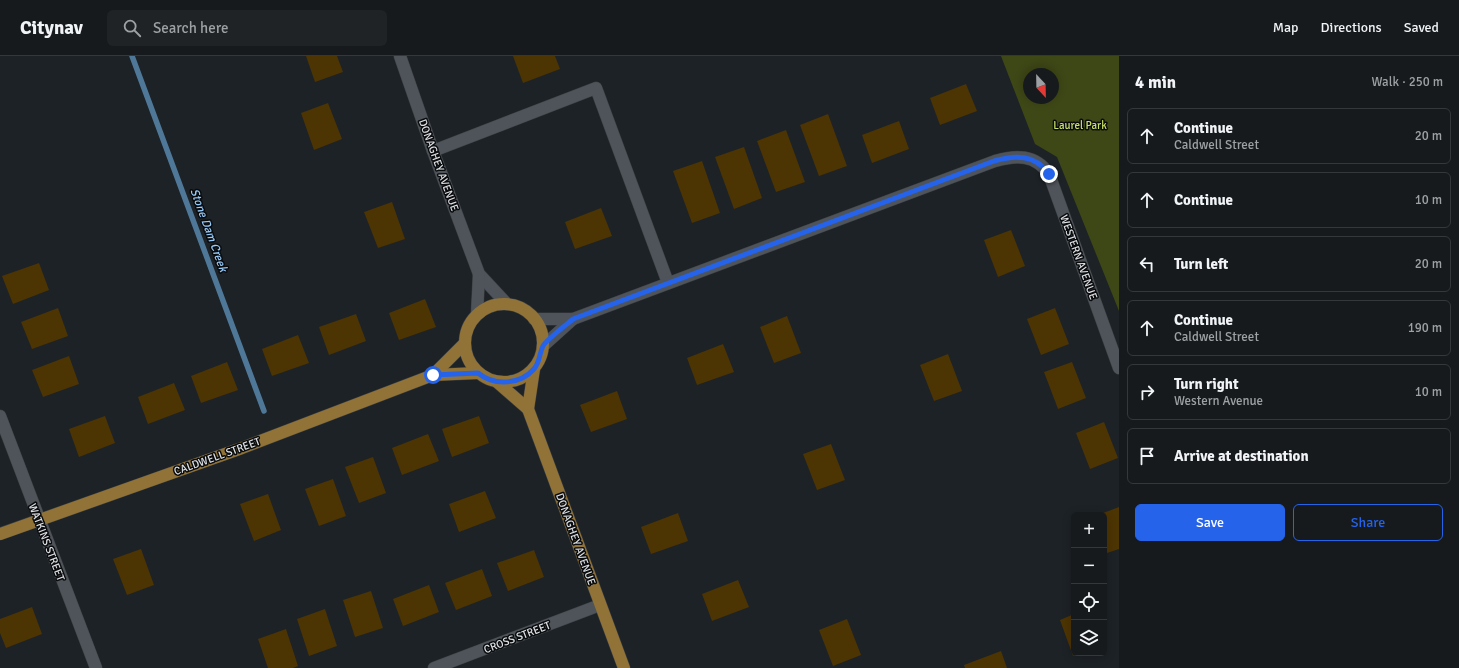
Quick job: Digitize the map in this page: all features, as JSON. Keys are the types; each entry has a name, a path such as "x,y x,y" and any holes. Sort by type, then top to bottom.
{"main road":[{"path":"506,303 518,306 529,312 537,322 542,333 543,346 541,358 534,369 523,378 510,382 497,382 484,378 474,369 466,357 464,344 466,331 472,319 481,310 493,305 506,303"},
{"name":"CALDWELL STREET","path":"433,375 464,344"},
{"name":"DONAGHEY AVENUE","path":"534,369 528,409 624,668"},
{"name":"CALDWELL STREET","path":"0,534 242,448 433,375 478,373"},
{"name":"DONAGHEY AVENUE","path":"497,382 528,409"}],"street":[{"name":"DONAGHEY AVENUE","path":"400,56 433,151 479,274 506,303"},
{"path":"433,151 596,88 668,283 573,319 534,319"},
{"name":"WESTERN AVENUE","path":"668,283 994,161 1006,158 1026,157 1044,166 1049,174 1119,368"},
{"name":"DONAGHEY AVENUE","path":"477,314 479,274"},
{"path":"543,346 573,319"},
{"name":"WATKINS STREET","path":"0,416 96,668"},
{"name":"CROSS STREET","path":"434,668 600,606"}],"green space":[{"name":"Laurel Park","path":"1001,56 1119,56 1119,311 1057,157 1035,144"}],"building":[{"path":"306,56 337,56 343,72 315,82"},
{"path":"513,56 555,56 560,69 523,83"},
{"path":"966,84 977,111 940,125 930,98"},
{"path":"328,103 342,139 314,150 301,113"},
{"path":"828,114 847,166 819,176 800,125"},
{"path":"899,121 909,149 872,163 862,135"},
{"path":"786,130 805,182 776,192 757,141"},
{"path":"744,147 762,198 734,209 715,157"},
{"path":"702,161 720,213 692,223 673,171"},
{"path":"392,202 405,239 378,248 364,212"},
{"path":"601,208 612,236 575,249 565,222"},
{"path":"1011,230 1025,266 998,277 984,240"},
{"path":"39,263 49,290 13,304 2,276"},
{"path":"425,299 436,327 399,340 389,313"},
{"path":"58,308 68,336 32,349 21,322"},
{"path":"1055,308 1069,344 1041,355 1027,319"},
{"path":"356,314 366,341 329,355 319,327"},
{"path":"787,316 801,353 774,363 760,327"},
{"path":"298,335 309,363 272,376 262,349"},
{"path":"723,344 734,372 697,385 687,358"},
{"path":"948,354 962,391 934,401 920,365"},
{"path":"69,356 79,384 43,397 32,370"},
{"path":"227,362 238,390 201,403 191,376"},
{"path":"1072,362 1086,398 1058,409 1044,372"},
{"path":"174,383 185,410 148,424 138,397"},
{"path":"617,391 627,419 591,432 580,405"},
{"path":"105,416 115,443 79,457 69,429"},
{"path":"479,416 489,443 452,457 442,429"},
{"path":"1104,422 1118,458 1090,469 1076,433"},
{"path":"428,434 439,461 402,475 392,448"},
{"path":"831,444 845,480 817,490 803,454"},
{"path":"373,457 386,493 359,503 345,467"},
{"path":"333,479 346,516 319,526 305,489"},
{"path":"485,491 496,518 459,532 449,504"},
{"path":"268,494 281,530 254,541 240,504"},
{"path":"1119,507 1119,549 1107,553 1107,512"},
{"path":"678,513 688,541 651,554 641,527"},
{"path":"141,549 154,585 127,595 113,559"},
{"path":"534,550 544,577 508,591 497,563"},
{"path":"482,569 492,596 456,610 445,583"},
{"path":"738,580 749,607 712,621 702,594"},
{"path":"429,585 439,612 403,626 393,599"},
{"path":"371,591 383,628 355,637 343,600"},
{"path":"32,607 42,634 6,648 0,633 0,619"},
{"path":"325,609 337,646 309,656 297,619"},
{"path":"1071,615 1071,650 1060,620"},
{"path":"847,619 861,655 833,666 819,630"},
{"path":"286,629 298,666 293,668 268,668 258,639"},
{"path":"1001,651 1007,668 965,668 964,665"}],"waterway":[{"name":"Stone Dam Creek","path":"132,56 264,411"}],"route":[{"path":"433,375 478,373 484,378 497,382 510,382 523,378 534,369 541,358 543,346 573,319 994,161 1013,157 1026,157 1044,166 1049,174"}]}
